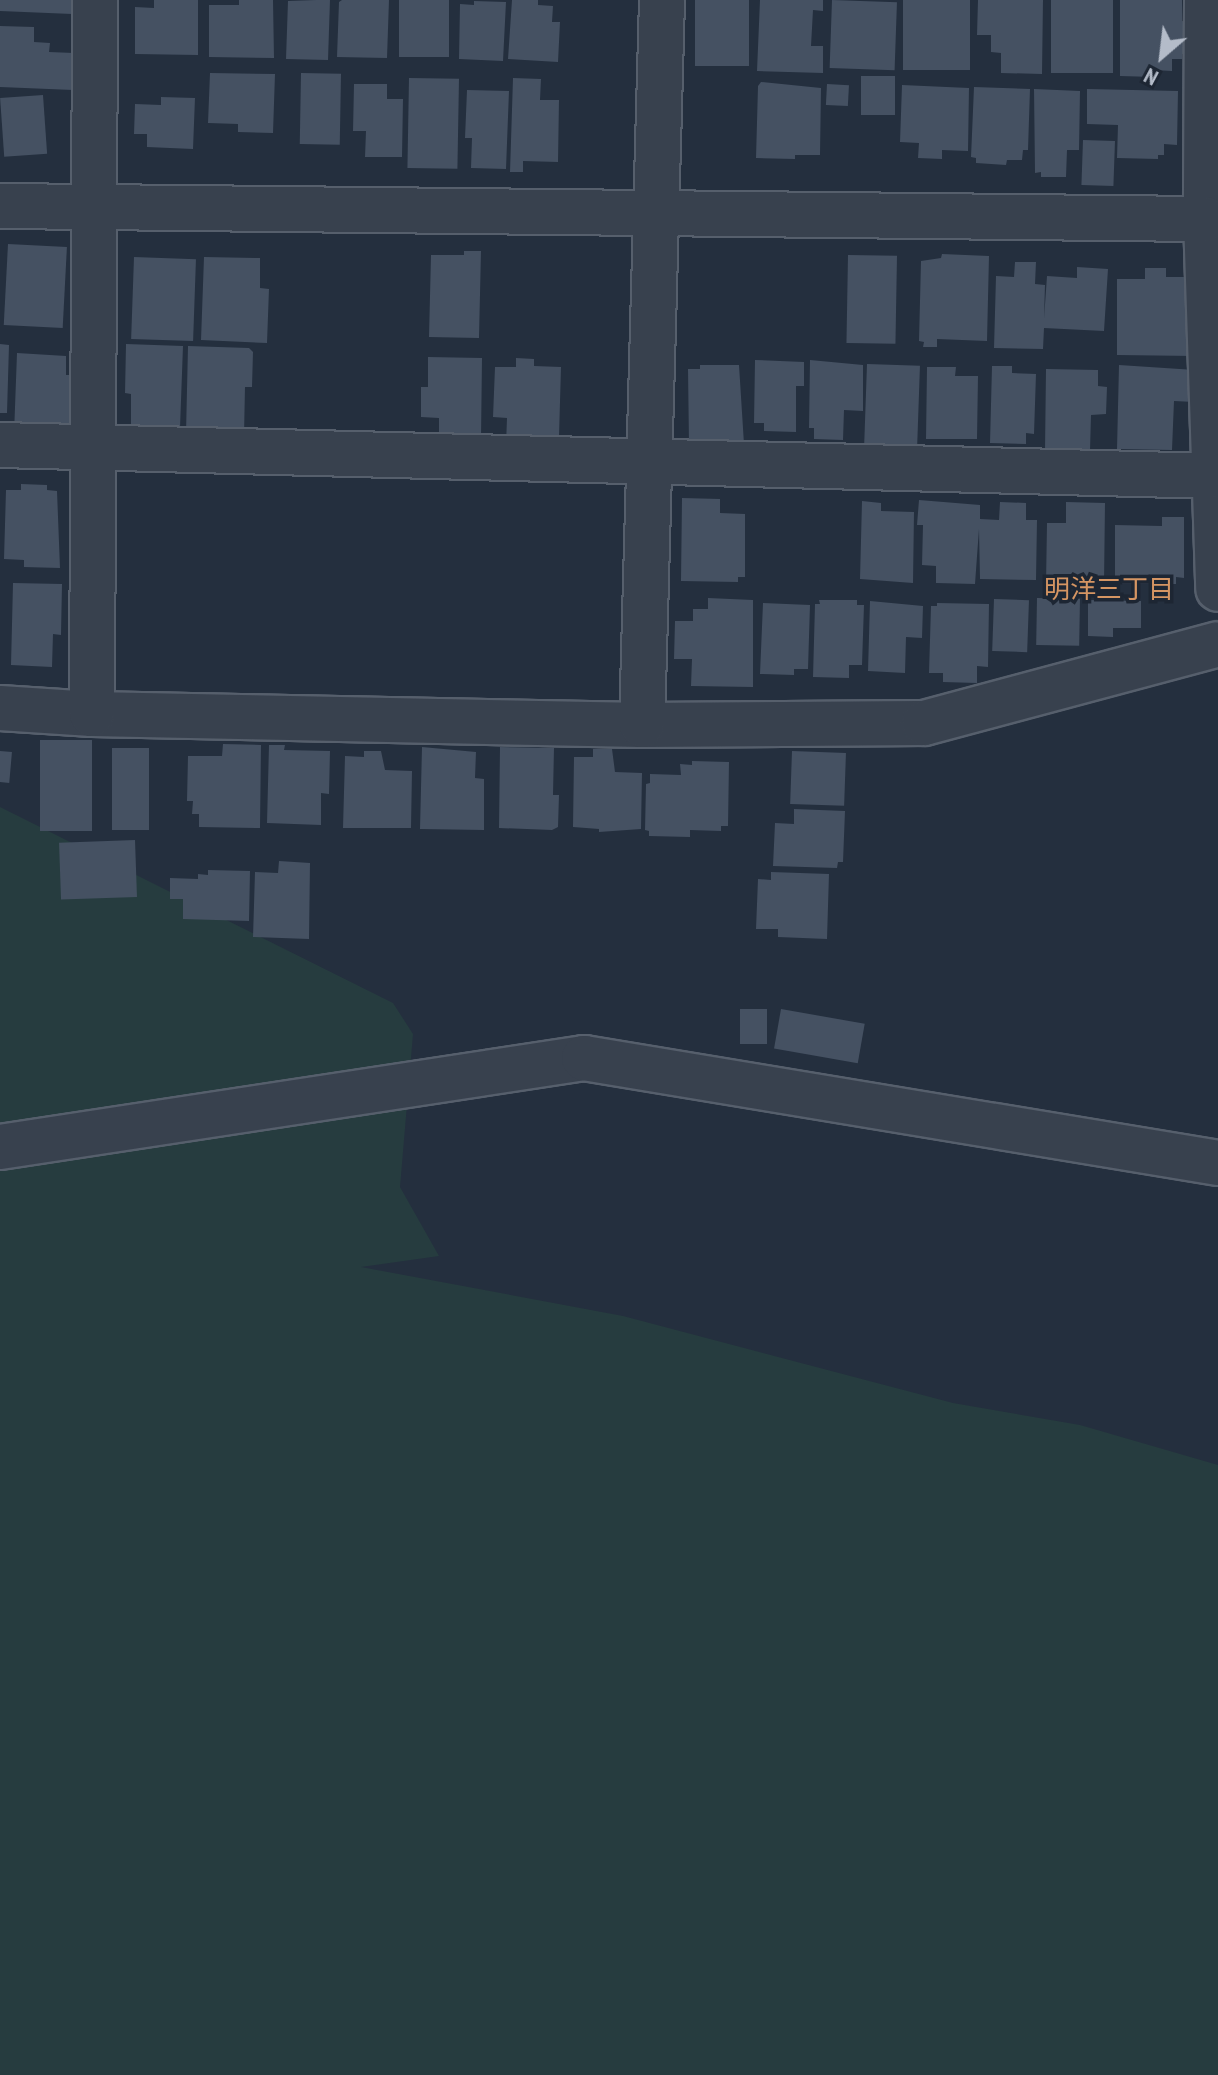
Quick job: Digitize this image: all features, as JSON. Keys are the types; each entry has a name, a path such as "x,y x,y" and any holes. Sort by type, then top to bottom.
{"street":[{"path":"92,714 95,0"},
{"path":"642,725 662,0"},
{"path":"1207,0 1206,219 1218,589"},
{"path":"0,206 1206,219"},
{"path":"0,445 1214,476"},
{"path":"0,708 92,714 642,725 924,723 1218,644"},
{"path":"0,1147 584,1058 1218,1163"}],"green space":[{"path":"0,807 393,1003 413,1034 400,1187 439,1256 361,1267 623,1316 953,1403 1080,1425 1218,1465 1218,2075 0,2075"}],"building":[{"path":"0,0 73,0 72,14 0,11"},
{"path":"154,0 198,0 198,55 135,54 135,7 154,8"},
{"path":"239,0 273,0 274,58 209,57 209,5 239,5"},
{"path":"330,0 328,60 286,59 288,1"},
{"path":"389,0 387,58 337,57 339,2"},
{"path":"399,0 449,0 449,57 399,57"},
{"path":"512,0 538,0 538,5 553,6 552,22 560,22 558,62 508,59"},
{"path":"695,0 749,0 749,66 695,66"},
{"path":"760,0 823,0 823,11 813,10 811,46 823,46 823,73 757,71"},
{"path":"832,0 897,2 895,70 830,68"},
{"path":"903,0 970,0 970,70 903,70"},
{"path":"978,0 1043,0 1042,74 1001,73 1001,53 991,52 991,35 977,35"},
{"path":"1051,0 1113,0 1113,73 1051,73"},
{"path":"1120,0 1182,0 1182,21 1188,22 1188,54 1182,54 1182,59 1172,59 1172,71 1154,70 1154,77 1120,76"},
{"path":"474,1 506,2 503,61 459,59 460,4 474,5"},
{"path":"0,26 34,27 34,42 50,43 49,52 74,53 73,90 0,87"},
{"path":"210,73 275,74 273,133 238,132 238,124 208,123"},
{"path":"301,73 341,74 340,145 300,144"},
{"path":"861,76 895,76 895,115 861,115"},
{"path":"409,78 459,79 457,169 407,168"},
{"path":"513,78 541,79 540,100 559,100 558,162 523,161 523,172 510,172"},
{"path":"761,82 821,88 820,155 795,155 795,159 756,158 758,86"},
{"path":"354,84 387,84 387,99 403,99 402,157 365,157 366,131 353,131"},
{"path":"827,84 849,85 848,106 826,105"},
{"path":"902,85 969,88 968,151 942,150 942,159 918,158 919,143 900,142"},
{"path":"974,87 1030,89 1028,150 1023,150 1022,160 1007,160 1006,165 976,163 976,158 971,157"},
{"path":"1034,89 1080,91 1079,150 1067,150 1066,177 1041,177 1041,172 1035,173"},
{"path":"1087,89 1178,91 1177,145 1164,144 1164,155 1158,155 1158,159 1117,158 1118,125 1087,124"},
{"path":"467,90 509,91 506,169 471,168 472,138 465,138"},
{"path":"43,95 47,154 4,157 0,98"},
{"path":"161,97 195,98 193,149 147,147 147,134 134,134 135,104 161,105"},
{"path":"1083,140 1115,141 1113,186 1081,185"},
{"path":"8,244 67,247 63,328 4,325"},
{"path":"464,251 481,251 479,338 429,337 431,255 464,255"},
{"path":"942,254 989,256 987,341 937,339 937,347 923,347 924,342 919,341 921,261 941,258"},
{"path":"848,255 897,256 895,344 846,343"},
{"path":"134,257 196,259 193,341 131,339"},
{"path":"204,257 260,258 260,288 269,289 267,343 201,340"},
{"path":"1015,262 1036,262 1035,284 1045,285 1044,319 1047,276 1077,278 1077,267 1108,269 1104,331 1044,328 1043,349 994,348 996,276 1014,277"},
{"path":"1145,268 1166,268 1166,277 1194,277 1194,356 1117,355 1117,279 1145,279"},
{"path":"0,344 9,345 7,413 0,413"},
{"path":"126,344 183,346 180,428 131,431 131,394 125,393"},
{"path":"188,346 249,348 253,352 252,387 245,387 244,436 186,433"},
{"path":"17,353 66,356 66,375 71,375 69,426 14,434"},
{"path":"428,357 482,358 481,439 439,438 439,418 421,417 421,387 428,387"},
{"path":"516,358 534,359 534,366 561,367 559,437 544,436 543,446 506,445 507,418 493,417 495,367 516,367"},
{"path":"755,360 804,362 804,386 796,386 796,432 764,431 764,423 754,423"},
{"path":"810,360 863,365 863,411 844,410 843,440 814,439 814,428 809,428"},
{"path":"867,364 920,366 917,450 864,448"},
{"path":"700,365 739,365 744,444 689,445 688,369 700,369"},
{"path":"1119,365 1195,370 1194,402 1174,401 1172,450 1117,449"},
{"path":"992,366 1012,366 1012,373 1036,374 1034,434 1026,433 1026,444 990,443"},
{"path":"927,367 956,367 955,376 978,376 977,439 926,439"},
{"path":"1046,369 1098,370 1098,386 1107,387 1106,414 1091,415 1090,451 1045,450"},
{"path":"21,484 47,485 47,490 57,491 60,568 24,567 24,560 4,559 6,490 21,490"},
{"path":"682,498 720,499 720,513 745,514 745,577 738,577 738,582 681,581"},
{"path":"919,500 980,505 980,519 999,520 1000,502 1026,503 1026,520 1037,520 1036,580 980,579 979,529 975,584 936,583 936,566 922,565 923,525 917,525"},
{"path":"862,501 881,503 881,511 914,512 913,583 860,579"},
{"path":"1066,502 1105,503 1104,584 1046,584 1047,523 1066,523"},
{"path":"1162,517 1184,517 1184,578 1176,577 1176,584 1115,584 1115,525 1162,526"},
{"path":"13,583 62,584 61,635 53,634 52,667 11,665"},
{"path":"708,598 753,600 753,687 691,686 692,659 674,659 675,621 693,621 693,609 708,609"},
{"path":"1037,598 1080,599 1079,646 1036,645"},
{"path":"994,599 1029,600 1027,652 992,651"},
{"path":"819,600 857,600 857,605 864,605 862,665 849,665 849,678 813,677 815,604 820,604"},
{"path":"1088,600 1141,601 1141,628 1113,628 1113,637 1088,636"},
{"path":"870,601 923,606 922,638 906,637 905,673 868,671"},
{"path":"763,603 810,605 808,669 794,669 794,675 760,674"},
{"path":"937,603 989,604 988,667 977,666 977,683 943,682 943,673 929,673 931,606 937,606"},
{"path":"40,740 92,740 92,831 40,831"},
{"path":"223,744 261,745 260,828 199,827 199,814 192,814 193,801 187,801 188,756 222,756"},
{"path":"269,745 285,745 284,750 330,751 329,794 321,793 321,825 267,823"},
{"path":"422,747 476,752 475,778 484,779 484,830 420,829"},
{"path":"500,747 554,748 553,795 559,795 558,827 552,830 499,828"},
{"path":"112,748 149,748 149,830 112,830"},
{"path":"593,749 612,749 615,772 642,773 641,829 599,832 599,829 573,827 574,757 593,757"},
{"path":"0,751 12,752 9,783 0,782"},
{"path":"364,751 381,751 385,770 412,771 411,828 343,828 345,756 364,757"},
{"path":"792,751 846,753 844,806 790,804"},
{"path":"692,761 729,762 728,826 721,826 721,831 690,830 690,837 649,836 649,831 645,830 646,784 650,783 650,774 681,775 680,764 692,765"},
{"path":"794,809 845,811 843,862 838,862 837,868 773,866 775,823 794,824"},
{"path":"135,840 137,897 61,900 59,843"},
{"path":"279,861 310,863 309,939 253,937 255,872 278,873"},
{"path":"208,870 250,871 249,921 183,919 183,899 170,899 170,878 198,879 198,874 208,875"},
{"path":"771,872 829,874 827,939 778,937 778,929 756,929 758,879 771,880"},
{"path":"740,1009 767,1009 767,1044 740,1044"},
{"path":"781,1009 865,1024 858,1063 774,1048"}],"district":[{"name":"明洋三丁目","path":"1109,589"}]}
